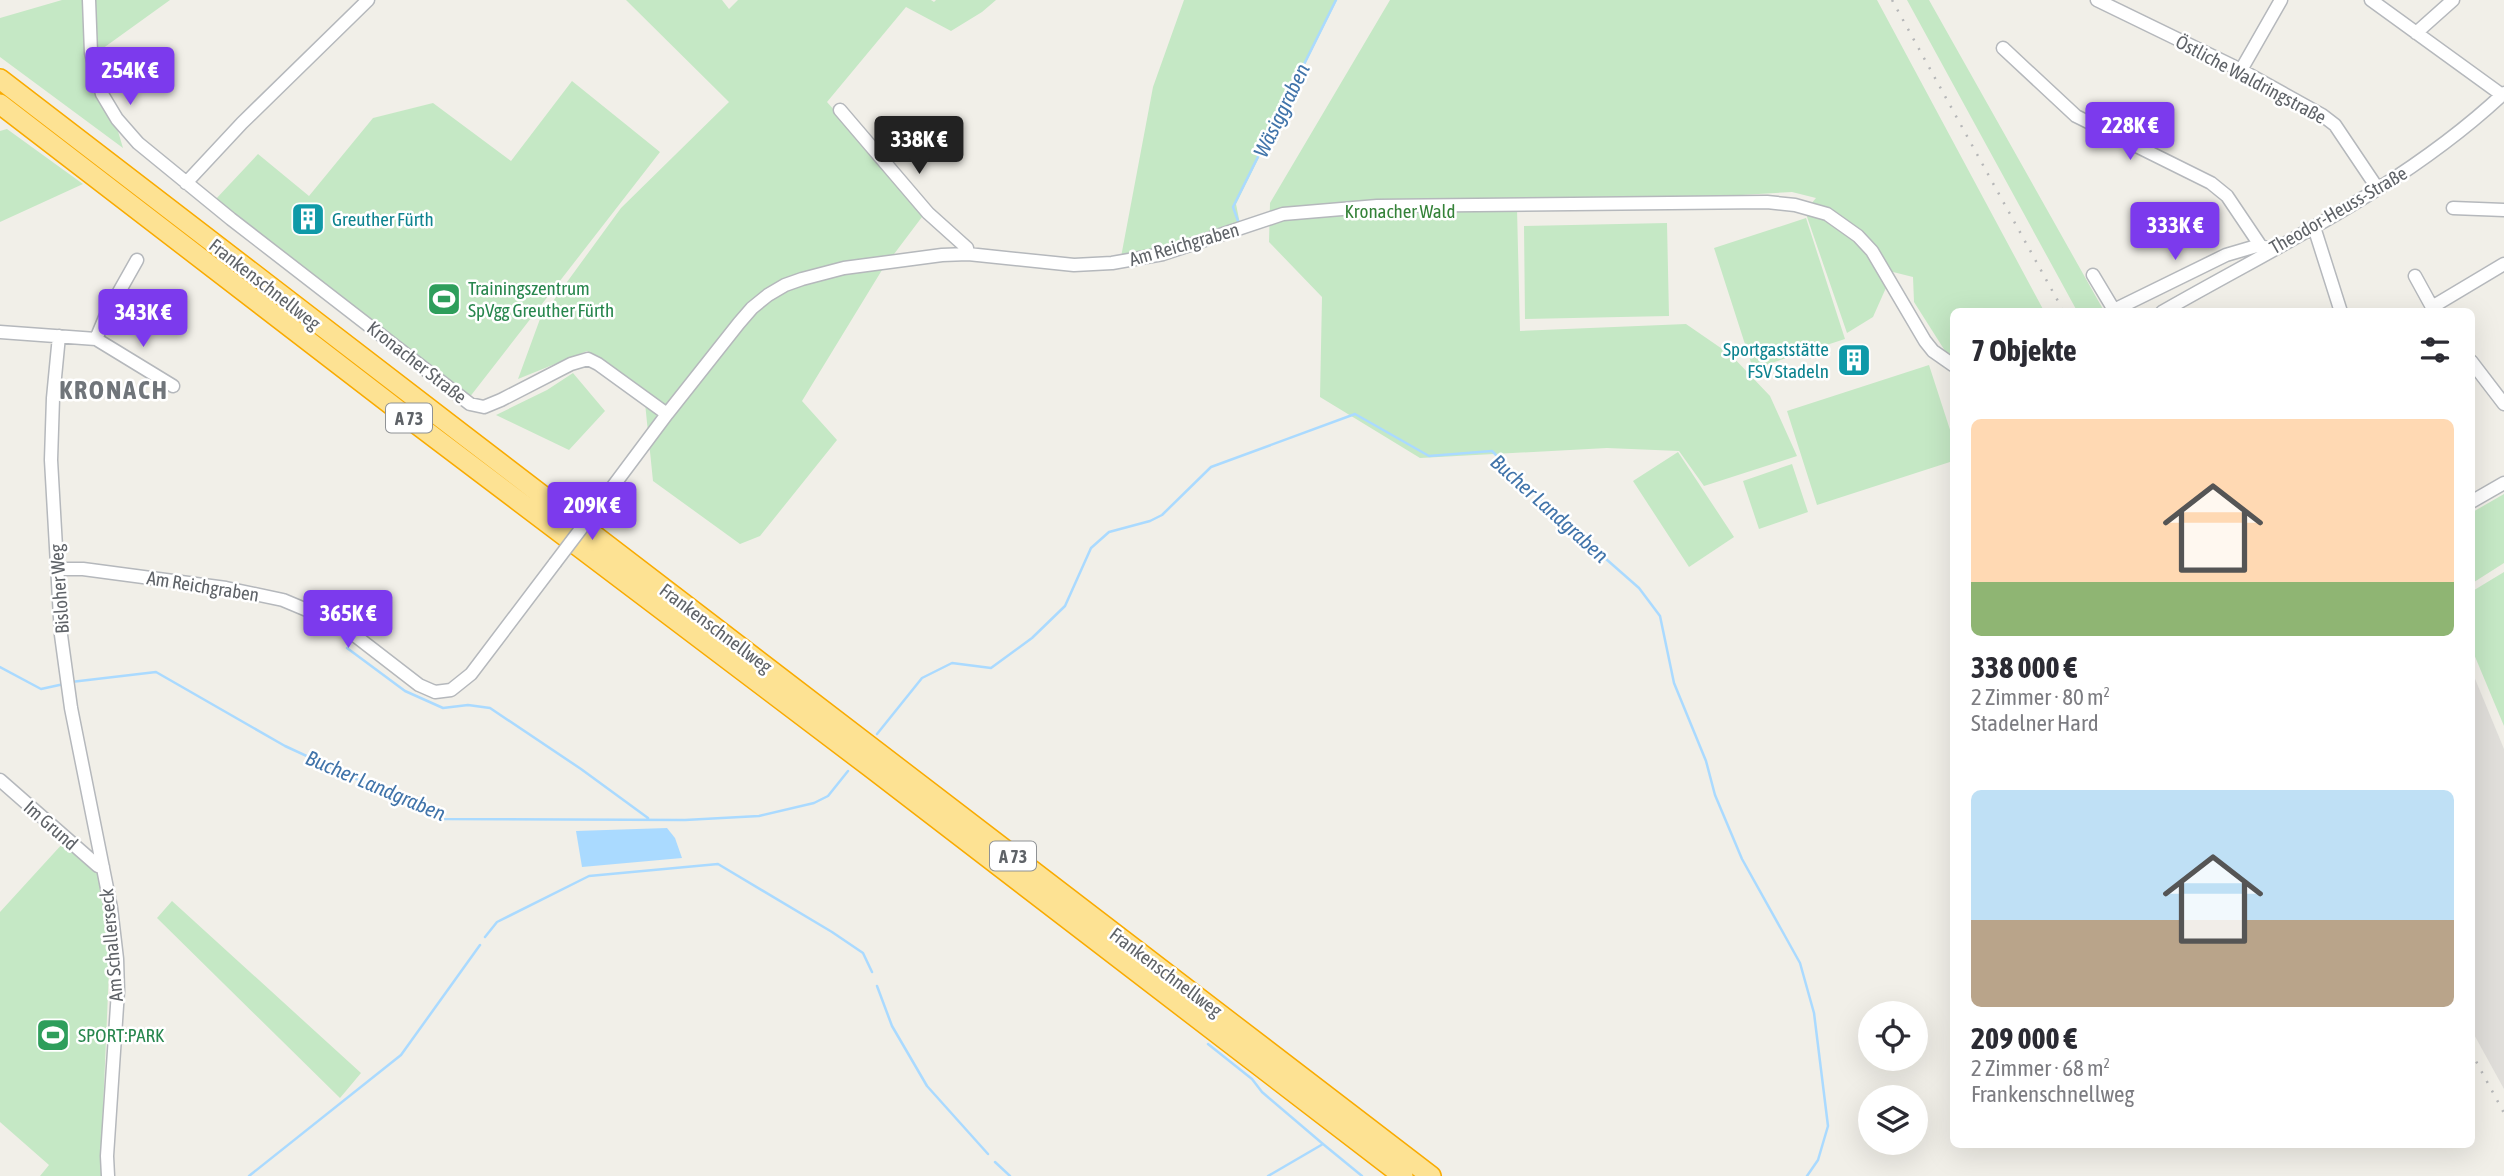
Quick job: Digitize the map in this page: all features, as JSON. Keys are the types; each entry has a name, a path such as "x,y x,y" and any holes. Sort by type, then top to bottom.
{"highway":[{"name":"Frankenschnellweg","path":"0,79 407,394 878,751 1431,1176"},
{"name":"Frankenschnellweg","path":"0,104 1403,1176"}],"street":[{"name":"Kronacher Straße","path":"89,0 91,53 102,94 117,119 138,144 470,404 484,407 571,364 587,359 598,364 667,414"},
{"path":"186,183 242,123 368,0"},
{"name":"Östliche Waldringstraße","path":"2097,0 2119,5 2322,115 2335,125 2378,189"},
{"path":"2241,70 2281,0"},
{"path":"2371,0 2503,94"},
{"path":"2416,33 2453,0"},
{"path":"2003,48 2076,116 2211,183 2227,196 2265,247"},
{"name":"Theodor-Heuss-Straße","path":"2168,308 2265,247 2314,227 2378,189 2460,132 2503,94"},
{"path":"840,110 928,213 967,248 968,254"},
{"name":"Am Reichgraben","path":"57,569 83,569 226,588 284,600 326,618 354,634 419,685 435,692 451,690 471,674 667,414 752,307 785,285 844,268 942,255 968,254 1074,265 1112,263 1163,254 1283,214 1377,206 1767,202 1795,205 1827,214 1858,236 1872,251 1924,341 1950,363"},
{"path":"2452,208 2504,210"},
{"path":"2314,227 2340,308"},
{"name":"Theodor-Heuss-Straße","path":"2118,308 2226,255 2265,247"},
{"path":"96,339 136,260"},
{"path":"2436,308 2504,264"},
{"name":"Theodor-Heuss-Straße","path":"2093,275 2113,308"},
{"path":"2415,276 2433,308"},
{"path":"0,332 96,339 173,386"},
{"name":"Bisloher Weg","path":"59,336 52,398 51,460 57,590 67,683 98,840"},
{"path":"2475,366 2504,404"},
{"path":"2475,500 2504,483"},
{"name":"Im Grund","path":"0,780 98,866 103,867"},
{"name":"Am Schallerseck","path":"98,840 111,908 118,991 108,1176"}],"shaded area":[{"path":"2475,679 2504,749 2504,1089 2475,1036"}],"green space":[{"path":"62,0 170,0 95,54 123,148 0,57 0,18"},
{"path":"626,0 722,0 729,9 738,0 996,0 951,31 906,7 827,102 925,213 882,270 802,401 837,440 760,536 740,544 653,481 644,393 587,351 518,379 540,319 621,208 729,102"},
{"path":"1184,0 1337,0 1236,204 1240,224 1179,245 1121,257 1153,87"},
{"name":"Kronacher Wald","path":"1390,0 1877,0 2042,308 1950,308 1950,355 1914,302 1913,277 1893,272 1873,317 1847,333 1805,211 1816,198 1792,192 1517,208 1520,331 1686,324 1731,355 1770,396 1797,456 1704,486 1679,451 1607,448 1420,458 1320,397 1322,297 1269,242 1270,203"},
{"path":"1907,0 1929,0 2102,308 2075,308"},
{"name":"Trainingszentrum SpVgg Greuther Fürth","path":"572,81 660,152 469,398 215,200 258,154 309,196 373,118 433,103 511,161"},
{"path":"7,129 83,184 0,222 0,131"},
{"path":"1806,218 1845,339 1753,369 1714,248"},
{"path":"1667,223 1669,316 1525,319 1524,226"},
{"path":"1929,365 1950,430 1950,462 1817,505 1787,411"},
{"path":"573,373 605,411 569,450 496,415 547,390"},
{"path":"1678,452 1734,537 1689,567 1633,481"},
{"path":"1792,464 1808,512 1759,529 1743,481"},
{"path":"2504,494 2504,563 2475,581 2475,511"},
{"path":"2504,572 2504,726 2475,657 2475,590"},
{"name":"SPORT:PARK","path":"64,842 101,876 110,947 101,1156 105,1176 40,1176 49,1165 0,1122 0,912"},
{"path":"172,901 361,1073 340,1098 157,918"}],"water":[{"path":"667,828 675,838 682,858 582,867 576,831"}],"waterway":[{"name":"Wäsiggraben","path":"1238,221 1233,207 1336,0"},
{"name":"Bucher Landgraben","path":"877,734 922,678 952,663 991,668 1032,638 1065,606 1091,548 1109,532 1162,515 1211,467 1355,414 1429,456 1492,451 1556,515 1639,588 1660,616 1674,683 1706,761 1715,795 1742,859 1800,963 1814,1013 1828,1126 1818,1160 1807,1176"},
{"path":"347,648 405,691 443,708 468,705 490,708 648,818"},
{"name":"Bucher Landgraben","path":"0,667 41,689 64,684"},
{"name":"Bucher Landgraben","path":"71,682 156,672 285,746 443,819 685,820 759,816 814,803 828,796 848,771"},
{"path":"485,937 497,922 589,876 718,864 863,953 872,972"},
{"path":"249,1176 401,1055 480,945"},
{"path":"877,986 892,1026 927,1086 988,1154"},
{"path":"1208,1044 1252,1079 1262,1092 1323,1144"},
{"path":"1268,1176 1323,1144 1362,1176"},
{"path":"995,1162 1010,1176"}],"railway":[{"path":"1892,0 2062,308"},
{"path":"2475,1059 2504,1113"}],"place":[{"name":"Greuther Fürth","path":"308,219"},
{"name":"Trainingszentrum SpVgg Greuther Fürth","path":"444,299"},
{"name":"Sportgaststätte FSV Stadeln","path":"1854,360"},
{"name":"SPORT:PARK","path":"53,1035"}],"district":[{"name":"KRONACH","path":"114,390"}]}
